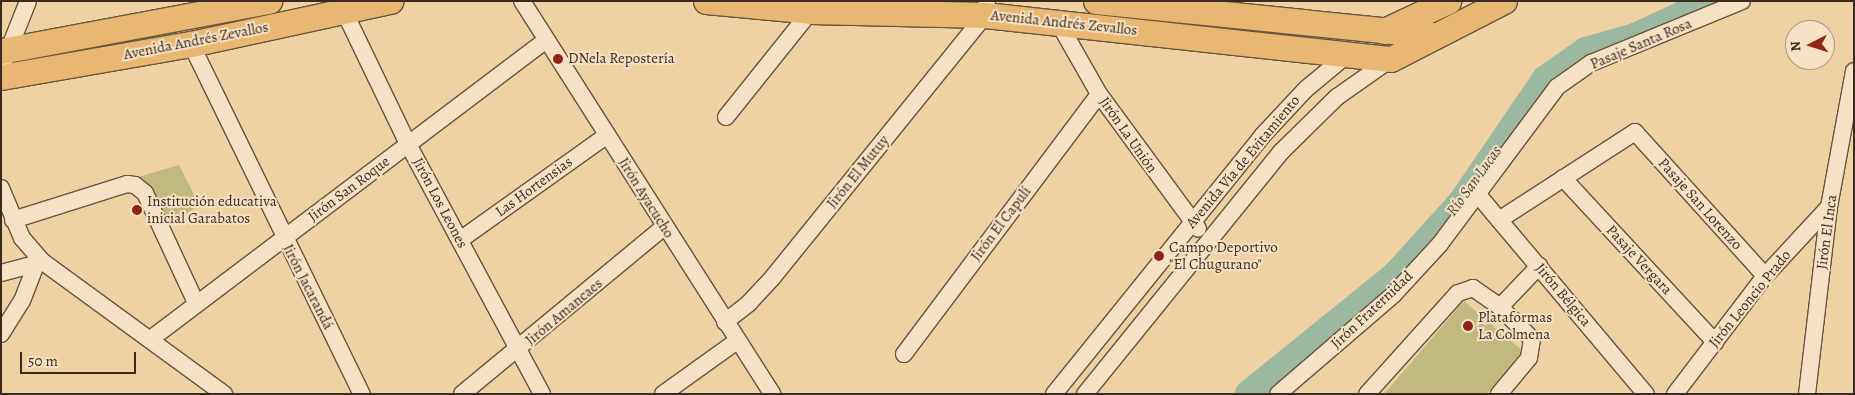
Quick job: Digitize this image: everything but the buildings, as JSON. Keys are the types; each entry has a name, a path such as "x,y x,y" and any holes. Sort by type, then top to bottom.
{"highway":[{"name":"Avenida Andrés Zevallos","path":"3,57 182,10 269,1"},
{"name":"Avenida Andrés Zevallos","path":"1,77 191,44 343,9 390,1"},
{"name":"Avenida Andrés Zevallos","path":"706,1 811,11 986,8 1058,22 1391,59"},
{"name":"Avenida Andrés Zevallos","path":"1096,1 1382,32 1433,35"},
{"path":"1347,55 1382,32 1448,1"},
{"name":"Avenida Vía de Evitamiento","path":"1391,59 1433,35 1504,1"}],"street":[{"path":"3,57 28,1"},
{"name":"Jirón Ayacucho","path":"522,1 772,394"},
{"name":"Pasaje Santa Rosa","path":"1479,196 1516,138 1557,87 1591,63 1742,1"},
{"name":"Jirón El Mutuy","path":"725,322 761,291 986,8"},
{"name":"Jirón Los Leones","path":"343,9 408,144 542,394"},
{"path":"726,117 811,11"},
{"name":"Jirón La Unión","path":"1058,22 1099,94 1191,223 1210,240"},
{"name":"Jirón San Roque","path":"152,338 546,40"},
{"name":"Jirón Jacarandá","path":"191,44 284,239 362,394"},
{"name":"Avenida Vía de Evitamiento","path":"1054,394 1268,129 1306,89 1347,55"},
{"name":"Avenida Vía de Evitamiento","path":"1085,394 1281,152 1337,97 1391,59"},
{"name":"Jirón El Inca","path":"1807,394 1829,207 1850,123 1854,71"},
{"name":"Jirón El Capulí","path":"904,354 1099,94"},
{"name":"Pasaje San Lorenzo","path":"1563,178 1635,132 1765,276"},
{"name":"Las Hortensias","path":"460,240 607,135"},
{"path":"1499,220 1563,178"},
{"name":"Pasaje Vergara","path":"1563,178 1716,342"},
{"path":"14,220 127,184 135,185 145,192 196,303"},
{"path":"1,188 22,238 40,263 152,338 224,394"},
{"name":"Jirón Bélgica","path":"1479,196 1646,394"},
{"name":"Jirón Fraternidad","path":"1278,394 1393,295 1479,196"},
{"name":"Jirón Leoncio Prado","path":"1675,394 1765,276 1829,207"},
{"name":"Jirón Amancaes","path":"462,394 518,351 664,227"},
{"path":"1,273 40,263"},
{"path":"1,334 22,301 40,263"},
{"path":"1500,307 1539,266"},
{"path":"1367,394 1458,294 1473,288 1500,307 1528,332 1533,349 1499,394"},
{"path":"663,394 737,341"}],"shaded area":[{"path":"179,165 200,206 163,226 138,177"},
{"name":"Plataformas La Colmena","path":"1464,301 1523,351 1487,394 1384,394"}],"waterway":[{"name":"Río San Lucas","path":"1249,394 1396,275 1462,202 1546,79 1586,51 1635,37 1713,1"}],"place":[{"name":"DNela Repostería","path":"558,59"},
{"name":"Institución educativa inicial Garabatos","path":"137,210"},
{"name":"Campo Deportivo \"El Chugurano\"","path":"1159,256"},
{"name":"Plataformas La Colmena","path":"1468,326"}]}
